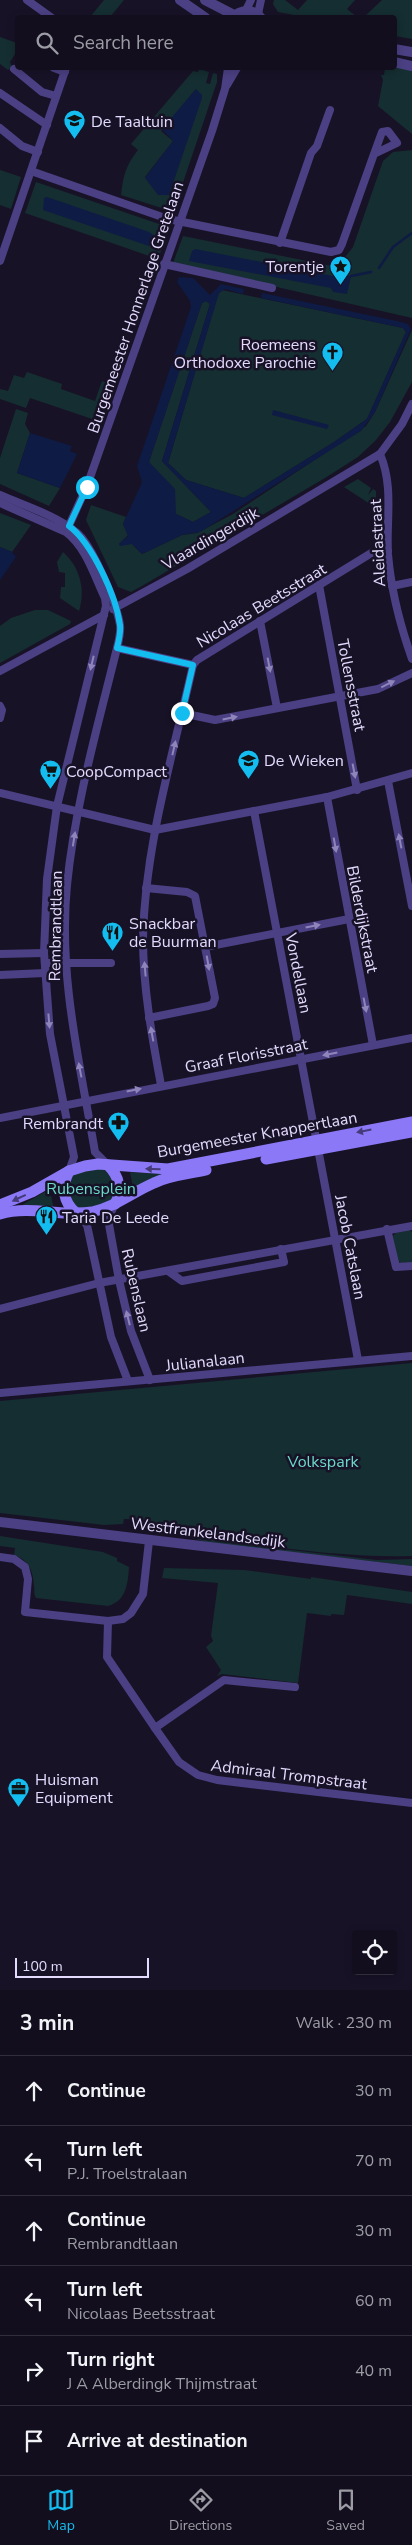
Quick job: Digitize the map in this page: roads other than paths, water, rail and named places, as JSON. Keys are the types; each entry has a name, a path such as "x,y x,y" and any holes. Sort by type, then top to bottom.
{"main road":[{"name":"Burgemeester Knappertlaan","path":"115,1204 162,1180 412,1122"},
{"name":"Burgemeester Knappertlaan","path":"108,1165 168,1169 318,1144 412,1132"},
{"path":"0,1206 32,1192 68,1171 92,1165 108,1165 116,1176 119,1188 115,1204 101,1210 76,1213 33,1210 0,1214"},
{"path":"68,1171 63,1185 68,1206 76,1213"}],"street":[{"path":"27,0 48,15"},
{"path":"180,0 202,15"},
{"path":"205,0 231,15"},
{"path":"235,15 246,10 251,0"},
{"path":"259,15 261,0"},
{"path":"246,10 257,15"},
{"path":"397,50 412,52"},
{"path":"397,63 412,66"},
{"path":"15,70 42,92 56,96"},
{"path":"0,261 66,70"},
{"name":"Burgemeester Honnerlage Gretelaan","path":"68,529 87,486 180,222 225,89 228,70"},
{"name":"Burgemeester Honnerlage Gretelaan","path":"225,89 237,70"},
{"path":"0,93 47,125"},
{"path":"280,243 311,153 317,146 330,110"},
{"path":"0,128 22,146 38,152"},
{"path":"31,171 180,222 331,252 339,250 374,154"},
{"path":"164,264 272,288"},
{"name":"Vlaardingerdijk","path":"0,671 202,560 380,454 402,424 412,404"},
{"name":"Aleidastraat","path":"380,454 387,472 388,551 392,586 402,629 412,659"},
{"path":"0,495 68,529"},
{"path":"0,503 68,529"},
{"name":"Rembrandtlaan","path":"68,529 86,542 116,607 120,627 117,648 78,812 67,886 66,963 70,1013 96,1152 108,1165"},
{"name":"Rembrandtlaan","path":"68,529 82,548 105,598 106,606 58,806 46,879 44,953 50,1034 74,1156 68,1171"},
{"name":"Nicolaas Beetsstraat","path":"117,648 193,665 197,660 373,552 388,551"},
{"path":"392,586 412,582"},
{"name":"Tollensstraat","path":"319,585 357,790"},
{"path":"260,622 277,708"},
{"path":"161,1085 149,1018 144,938 146,888 154,830 193,665"},
{"path":"182,713 215,720 378,689 412,673"},
{"path":"0,706 2,710 0,718"},
{"path":"0,793 154,830 327,797 412,773"},
{"path":"388,781 412,906"},
{"name":"Bilderdijkstraat","path":"327,797 373,1045"},
{"name":"Vondellaan","path":"254,811 318,1144"},
{"path":"146,888 187,892 195,896 215,998 213,1004 149,1018"},
{"path":"205,947 349,919"},
{"path":"0,954 44,953"},
{"path":"45,963 111,963"},
{"path":"0,975 46,973"},
{"name":"Graaf Florisstraat","path":"86,1099 412,1038"},
{"path":"0,1118 86,1099"},
{"name":"Jacob Catslaan","path":"318,1144 358,1360"},
{"name":"Rubenslaan","path":"115,1204 108,1219 119,1280 131,1331 150,1380"},
{"path":"76,1213 87,1224 111,1337 128,1381"},
{"path":"0,1309 99,1283 387,1229 412,1226"},
{"path":"387,1229 396,1267 412,1266"},
{"path":"168,1271 182,1281 284,1262 281,1249"},
{"name":"Julianalaan","path":"0,1393 412,1356"},
{"name":"Westfrankelandsedijk","path":"0,1522 412,1571"},
{"path":"0,1557 14,1559 25,1567 28,1579 25,1612 108,1622 123,1619 139,1604 143,1594 149,1541"},
{"name":"Admiraal Trompstraat","path":"108,1622 107,1657 179,1762 198,1775 226,1782 412,1803"},
{"path":"155,1728 224,1680 295,1687"}],"water":[{"path":"196,89 202,95 202,98 169,195 158,195 145,178 173,141 162,129"},
{"path":"47,197 149,232 155,236 149,246 43,210 44,198"},
{"path":"195,249 333,276 336,273 351,276 347,294 333,292 331,288 189,261 192,251"},
{"path":"179,277 193,278 210,295 221,284 244,289 243,294 225,289 219,293 168,463 186,480 244,498 334,442 367,419 406,332 403,328 261,298 262,293 397,321 408,324 411,329 375,412 361,431 200,532 182,535 142,554 132,544 120,546 119,544 128,536 123,524 142,482 137,466 191,307 190,301 177,282","holes":["206,301 210,304 162,461 211,512 193,522 176,514 175,489 149,462 202,303"]},
{"path":"273,410 329,425 327,429 272,415"},
{"path":"30,433 72,446 70,451 77,454 60,488 17,473"},
{"path":"0,547 12,552 16,557 0,580"}],"waterway":[{"path":"379,268 393,247 412,233"},
{"path":"351,276 371,272"}],"place":[{"name":"De Taaltuin","path":"75,140"},
{"name":"Torentje","path":"340,285"},
{"name":"Roemeens Orthodoxe Parochie","path":"332,372"},
{"name":"De Wieken","path":"248,779"},
{"name":"CoopCompact","path":"50,790"},
{"name":"Snackbar de Buurman","path":"113,951"},
{"name":"Rembrandt","path":"119,1142"},
{"name":"Taria De Leede","path":"46,1236"},
{"name":"Huisman Equipment","path":"19,1807"}],"park label":[{"name":"Rubensplein","path":"91,1188"},
{"name":"Volkspark","path":"323,1461"}]}
